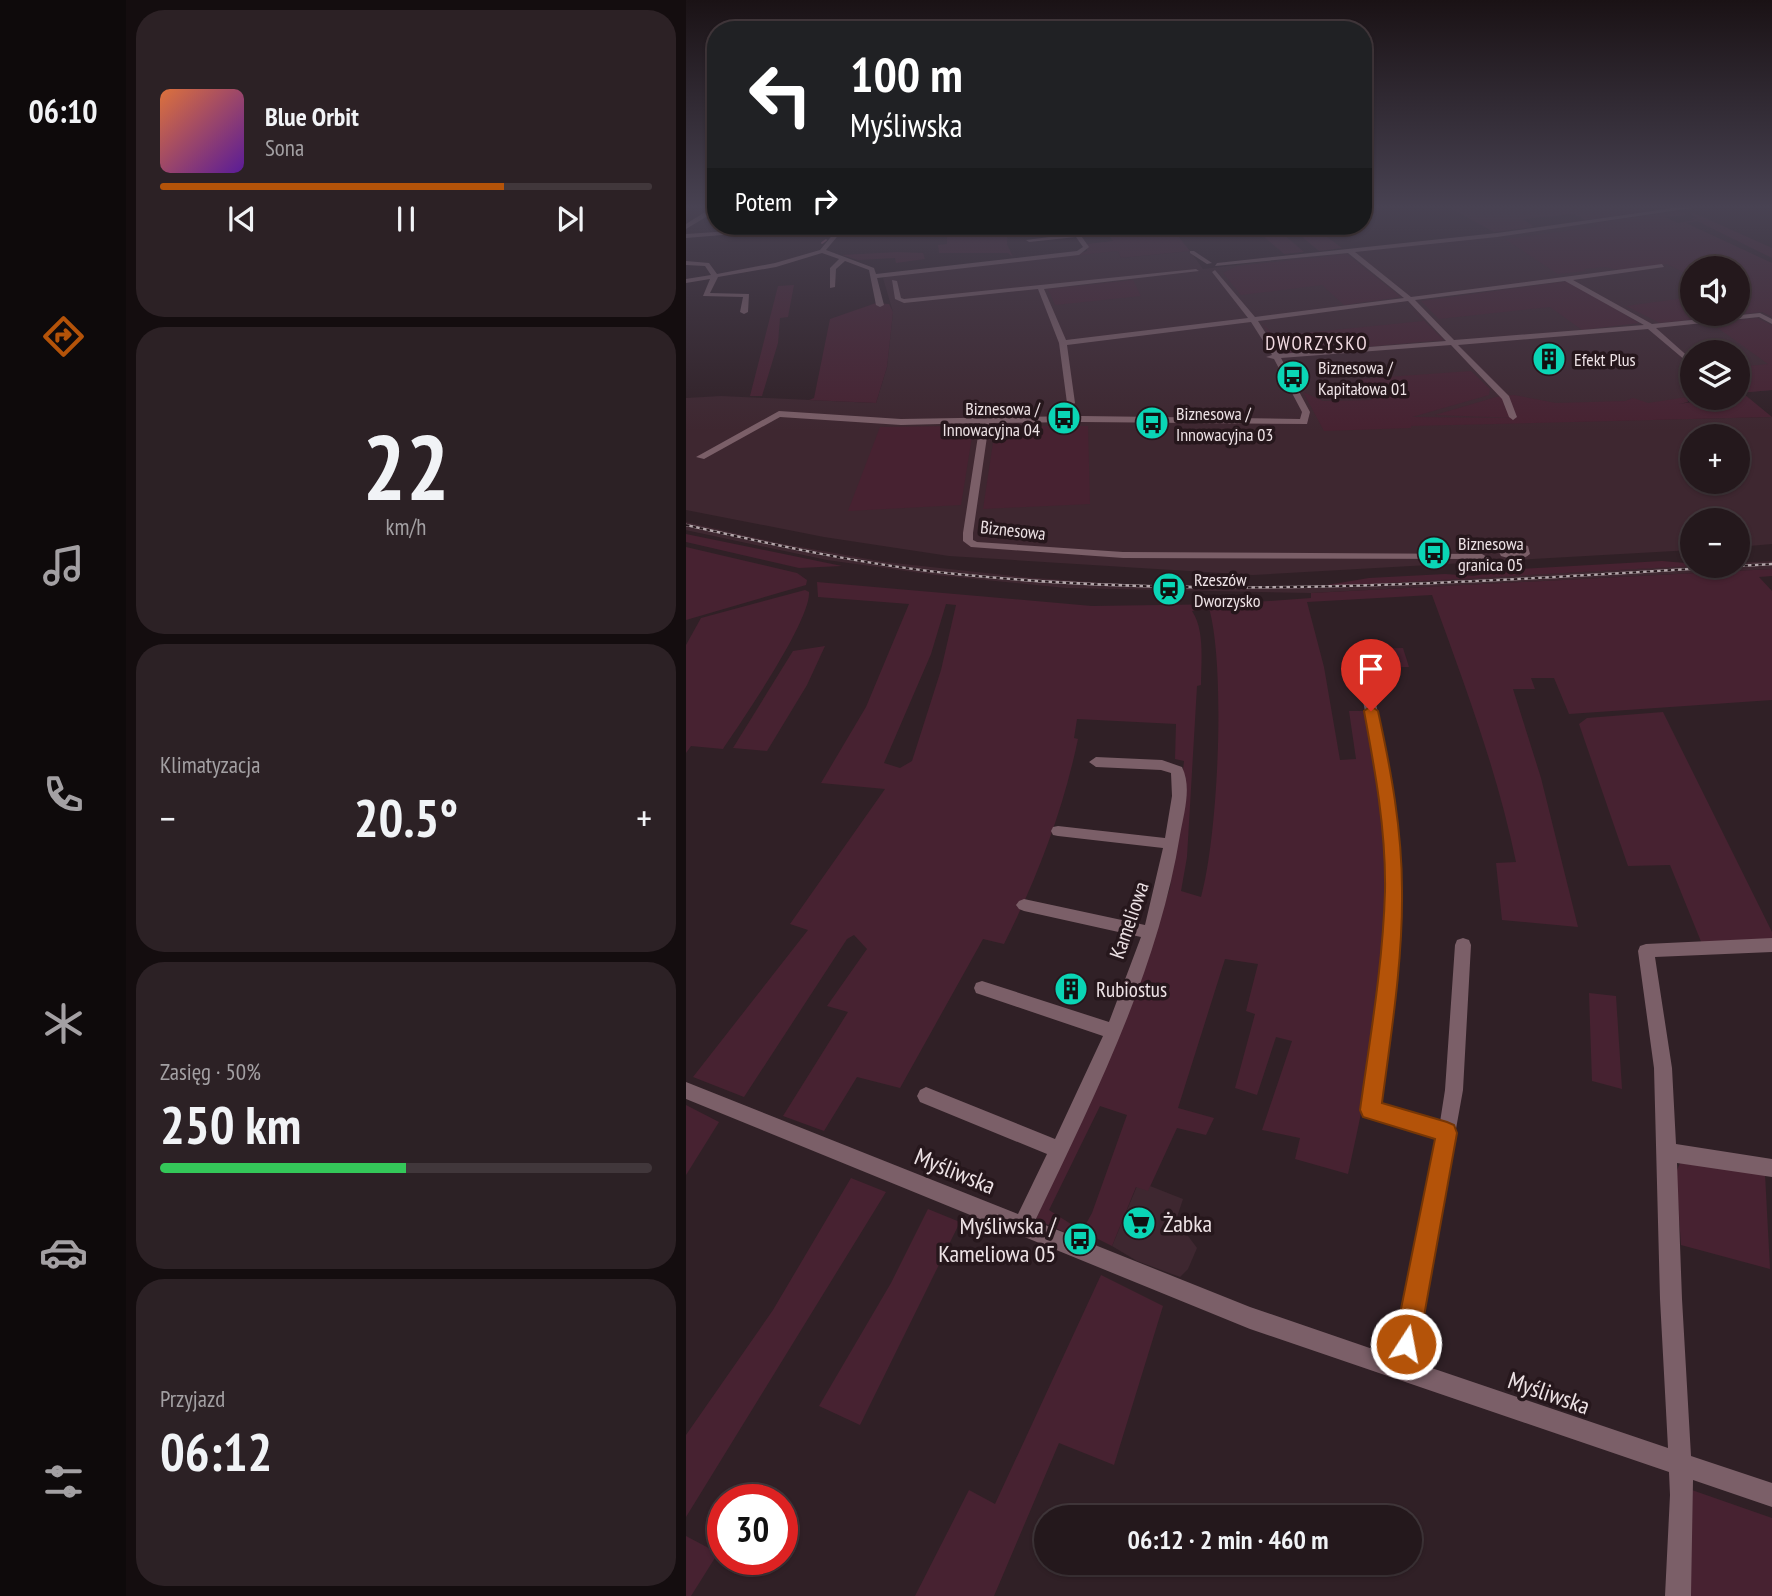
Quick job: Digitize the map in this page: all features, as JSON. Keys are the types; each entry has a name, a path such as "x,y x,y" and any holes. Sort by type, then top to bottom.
{"street":[{"path":"710,281 705,295 747,295 744,312"},
{"path":"832,281 832,287"},
{"path":"876,281 880,304"},
{"path":"894,281 898,299 904,301 1092,281"},
{"path":"1214,281 1250,320"},
{"path":"701,457 779,414 891,421 1083,419 1302,423 1307,416 1226,281"},
{"path":"1388,281 1410,299 1504,396 1513,417"},
{"path":"1063,343 1544,281"},
{"path":"1569,281 1593,291 1651,327 1680,354"},
{"path":"1040,287 1063,343 1071,403"},
{"path":"1274,357 1651,327 1760,315 1772,322"},
{"name":"Biznesowa","path":"985,421 968,533 968,541 975,545 1137,556 1482,557 1505,553"},
{"path":"1363,672 1387,789 1394,891 1382,1020 1370,1110 1447,1133"},
{"name":"Kameliowa","path":"1022,1227 1112,1031 1168,876 1180,788 1177,770 1162,765 1096,762"},
{"path":"1058,831 1173,844"},
{"path":"1024,905 1150,932"},
{"path":"1678,1596 1681,1465 1671,1299 1667,1153 1659,1034 1646,951 1772,945"},
{"path":"1402,1371 1454,1090 1464,946"},
{"path":"982,988 1112,1031"},
{"name":"Myśliwska","path":"686,1090 1185,1293 1402,1371 1772,1495"},
{"path":"926,1096 1059,1150"},
{"path":"1667,1153 1772,1168"}],"shaded area":[{"path":"884,281 1680,281 1680,326 1750,326 1750,312 1762,312 1772,317 1772,390 1750,392 1750,340 1680,340 1680,402 1575,419 1407,418 1410,425 1772,417 1772,544 1750,546 1750,508 1680,508 1680,551 1253,575 949,556 824,537 686,510 686,398 721,396 876,403 887,367 893,312"},
{"path":"1134,281 1141,296 1055,305 1048,289"},
{"path":"1230,281 1382,281 1401,297 1344,305 1322,285 1241,295"},
{"path":"1569,281 1639,323 1582,330 1550,307 1439,319 1421,301"},
{"path":"1750,281 1772,281 1772,317 1762,312 1750,313"},
{"path":"794,285 788,317 780,318 778,343 762,396 750,396 778,286"},
{"path":"1680,299 1680,321 1660,323 1626,306"},
{"path":"876,303 889,304 893,312 887,367 876,403 809,400 814,398 830,319"},
{"path":"1412,309 1444,340 1285,354 1280,352 1262,323 1274,336 1423,321"},
{"path":"1757,318 1772,325 1772,390 1750,392 1750,366 1768,364 1750,351 1750,340 1735,340 1715,326 1750,326 1750,319"},
{"path":"1471,371 1490,389 1489,395 1412,417 1518,418 1435,415 1496,397 1514,395 1556,403 1625,401 1633,398 1648,403 1680,398 1680,410 1750,410 1750,399 1772,417 1411,426 1324,431 1303,392 1323,401 1372,400 1359,379"},
{"path":"963,426 973,430 961,505 848,511 880,427"},
{"path":"1001,426 1088,426 1090,504 983,509 995,429"},
{"path":"686,522 778,543 885,562 1022,577 1133,585 1310,587 1680,566 1680,574 1311,593 1066,588 935,575 827,560 686,530"},
{"path":"686,534 842,566 799,568 686,542"},
{"path":"686,547 797,573 807,580 806,585 686,620"},
{"path":"1662,561 1680,563 1680,567 1315,587 1369,578 1445,574 1474,576 1502,570"},
{"path":"1772,561 1772,569 1750,570 1750,562"},
{"path":"1772,569 1772,576 1759,577 1772,591 1772,700 1569,714 1554,678 1531,678 1535,689 1513,689 1541,778 1578,927 1502,920 1496,863 1516,862 1490,760 1432,595 1307,602 1324,667 1340,760 1356,759 1349,711 1367,711 1387,840 1387,938 1383,978 1372,1057 1348,1174 1295,1159 1300,1138 1262,1130 1292,1041 1276,1037 1257,1095 1235,1088 1255,1014 1246,1011 1258,964 1225,959 1178,1108 1214,1118 1206,1135 1177,1128 1148,1191 1136,1187 1112,1246 1082,1231 1092,1213 1127,1115 1100,1106 1049,1210 1074,1226 1068,1234 1036,1219 1128,1007 1170,888 1184,761 1175,759 1176,724 1077,719 1074,738 1078,739 1065,792 1048,844 1016,919 1004,944 983,939 900,1088 857,1077 824,1131 783,1116 848,1012 827,1006 867,949 854,935 847,939 744,1097 693,1077 808,930 790,924 885,789 821,783 866,707 909,604 818,597 817,582 1092,606 1228,604 1311,598 1311,593 1680,574 1680,578 1750,578 1750,570","holes":["946,604 956,605 941,670 912,761 900,768 884,763 931,654","1209,608 1214,635 1218,752 1212,835 1201,897 1181,891 1187,857 1197,686 1201,685 1201,637 1192,611"]},
{"path":"805,590 809,592 807,606 788,647 723,749 691,746 686,753 686,645 701,618"},
{"path":"825,646 807,685 767,751 733,748 793,651"},
{"path":"1403,648 1409,667 1358,668 1353,649"},
{"path":"1663,712 1772,932 1772,940 1702,944 1670,865 1628,866 1579,724 1587,718"},
{"path":"1589,993 1616,996 1622,1089 1592,1081"},
{"path":"686,1105 719,1122 686,1175"},
{"path":"1680,1163 1765,1174 1770,1269 1681,1245 1676,1173"},
{"path":"851,1178 886,1192 686,1517 686,1435 773,1310"},
{"path":"1137,1186 1147,1190 1150,1186 1183,1199 1176,1220 1197,1248 1188,1269 1180,1277 1137,1261 1112,1246"},
{"path":"928,1209 960,1222 860,1425 819,1406 891,1283"},
{"path":"1101,1275 1163,1306 1114,1465 1059,1443 994,1596 915,1596 969,1490 995,1504"},
{"path":"1689,1489 1772,1518 1772,1596 1687,1596"},
{"path":"686,1536 707,1547 707,1571 691,1596 686,1596"}],"railway":[{"path":"686,525 820,554 922,570 1058,582 1160,586 1364,586 1772,564"}],"place":[{"name":"Efekt Plus","path":"1549,359"},
{"name":"Biznesowa / Kapitałowa 01","path":"1293,377"},
{"name":"Biznesowa / Innowacyjna 04","path":"1064,418"},
{"name":"Biznesowa / Innowacyjna 03","path":"1152,423"},
{"name":"Biznesowa granica 05","path":"1434,553"},
{"name":"Rzeszów Dworzysko","path":"1169,589"},
{"name":"Rubiostus","path":"1071,989"},
{"name":"Żabka","path":"1139,1223"},
{"name":"Myśliwska / Kameliowa 05","path":"1080,1239"}],"district":[{"name":"DWORZYSKO","path":"1317,343"}],"route":[{"path":"1371,711 1387,789 1394,891 1382,1020 1370,1110 1447,1133 1406,1344"}]}
